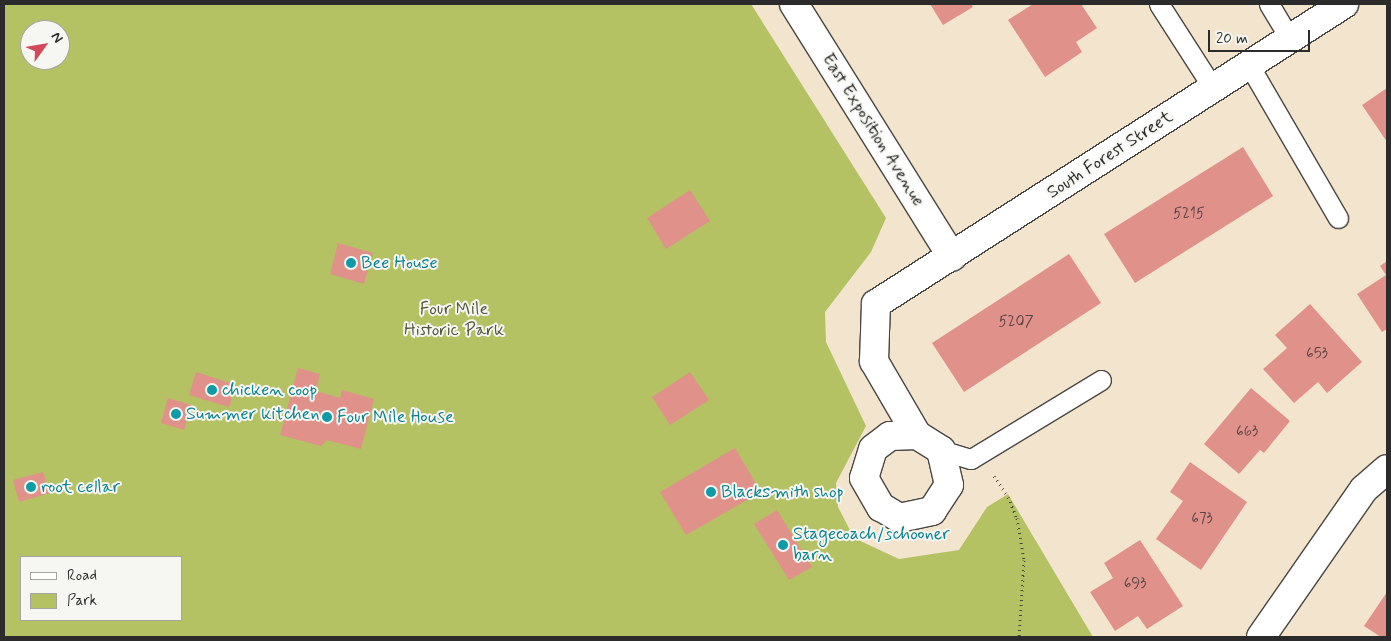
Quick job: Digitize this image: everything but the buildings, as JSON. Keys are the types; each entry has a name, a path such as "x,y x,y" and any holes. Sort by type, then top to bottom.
{"street":[{"name":"East Exposition Avenue","path":"794,4 952,257"},
{"name":"South Forest Street","path":"916,435 874,361 876,304 1344,4"},
{"path":"916,435 941,450 949,485 932,510 899,518 881,507 864,478 873,449 890,436 916,435"},
{"path":"1261,637 1364,489 1387,469"}],"lane":[{"path":"1159,4 1213,88"},
{"path":"1269,4 1290,39"},
{"path":"1249,65 1338,218"},
{"path":"941,450 971,459 1101,380"}],"path":[{"path":"971,459 994,476 1008,497 1017,518 1024,560 1019,637"}],"green space":[{"name":"Four Mile Historic Park","path":"4,4 751,4 886,218 871,252 825,312 826,342 866,426 836,483 838,507 854,538 899,559 959,550 987,507 1008,494 1093,637 4,637"}],"place":[{"name":"Bee House","path":"351,263"},
{"name":"chicken coop","path":"212,390"},
{"name":"Summer kitchen","path":"176,414"},
{"name":"Four Mile House","path":"327,417"},
{"name":"root cellar","path":"31,487"},
{"name":"Blacksmith shop","path":"711,492"},
{"name":"Stagecoach/schooner barn","path":"783,545"}]}
